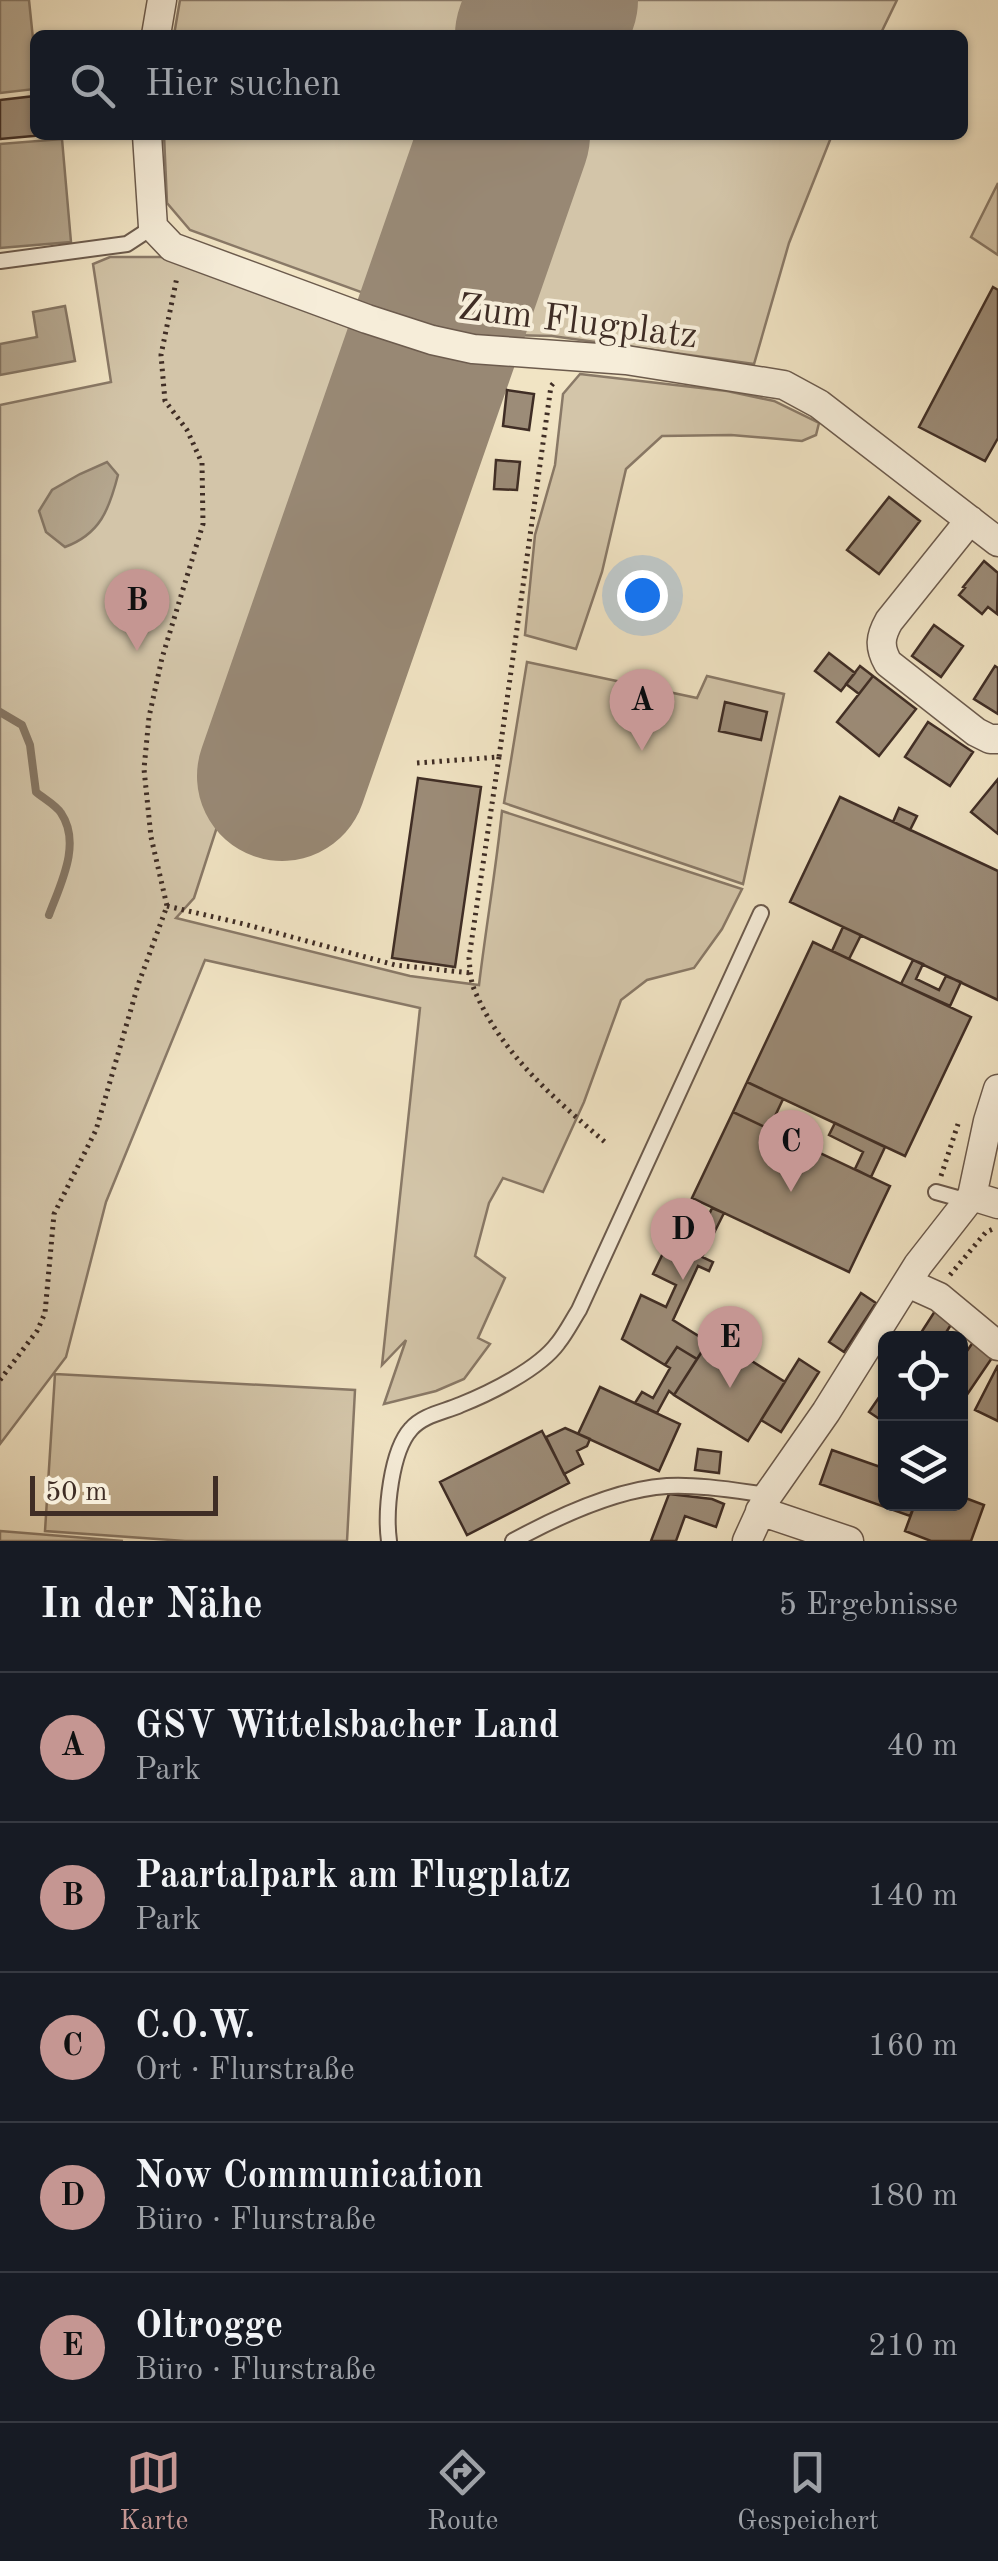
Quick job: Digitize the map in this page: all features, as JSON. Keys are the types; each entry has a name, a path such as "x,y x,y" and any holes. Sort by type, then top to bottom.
{"street":[{"path":"157,30 162,0"},
{"path":"147,140 152,227"},
{"name":"Zum Flugplatz","path":"152,227 172,247 184,252 432,340 473,349 626,360 784,385 819,404 998,542"},
{"path":"970,520 889,621 881,635 881,650 888,664 976,732 998,739"},
{"path":"747,1541 764,1503 918,1265 979,1200 988,1121 998,1089"},
{"path":"908,1282 938,1297 998,1346"},
{"path":"764,1503 849,1541"}],"lane":[{"path":"0,261 127,244 152,227"},
{"path":"388,1541 391,1482 401,1444 413,1426 500,1386 536,1364 556,1346 579,1310 762,913"},
{"path":"936,1192 979,1200"},
{"path":"513,1541 607,1498 666,1486 737,1490 764,1503"}],"path":[{"path":"0,1380 46,1313 54,1214 96,1130 138,985 167,906 151,838 144,769 162,658 202,524 202,463 187,430 165,401 161,355 184,252"},
{"path":"572,357 552,386 469,958 472,986 494,1030 540,1086 606,1143"},
{"path":"416,763 499,757"},
{"path":"167,906 394,965 471,973"},
{"path":"936,1192 964,1109"}],"shaded area":[{"path":"0,0 29,0 30,90 0,93"},
{"path":"180,0 493,0 482,30 175,30"},
{"path":"617,0 897,0 882,30 608,30"},
{"path":"62,140 71,242 0,248 0,144"},
{"path":"164,140 440,140 380,299 190,230 167,203"},
{"path":"570,140 830,140 789,243 754,364 552,336 504,335"},
{"path":"998,183 998,255 971,237"},
{"path":"110,257 170,257 376,336 194,898 176,918 410,976 479,985 502,811 742,889 722,929 694,968 647,980 621,1000 584,1102 543,1192 503,1178 489,1203 475,1256 505,1278 478,1338 490,1344 464,1379 436,1391 384,1404 406,1340 382,1365 420,1008 205,960 106,1202 66,1357 0,1444 0,405 111,382 93,264"},
{"path":"65,306 75,361 0,375 0,344 37,337 33,312"},
{"path":"580,374 727,391 774,401 819,423 816,435 802,441 731,435 662,436 626,469 602,572 576,649 525,635 535,535 555,465 563,394"},
{"path":"107,462 118,475 107,510 95,528 65,547 46,532 39,511 52,490"},
{"path":"527,662 697,698 707,676 784,694 743,884 504,803"},
{"path":"55,1374 355,1390 347,1541 185,1541 45,1531"},
{"path":"0,1531 123,1541 0,1541"}],"building":[{"path":"30,97 30,136 0,139 0,100"},
{"path":"993,287 998,290 998,438 985,461 919,427"},
{"path":"507,390 534,394 529,430 503,426"},
{"path":"496,460 520,462 517,490 494,489"},
{"path":"889,497 920,521 879,574 847,550"},
{"path":"984,561 998,573 997,614 988,607 982,614 959,595"},
{"path":"934,625 963,646 941,677 912,656"},
{"path":"829,653 855,673 841,691 815,671"},
{"path":"860,666 873,676 859,694 846,684"},
{"path":"995,666 998,668 998,714 974,699"},
{"path":"873,676 916,709 879,756 837,722"},
{"path":"725,702 767,712 761,740 719,731"},
{"path":"928,722 973,752 950,786 905,757"},
{"path":"418,778 481,787 455,967 392,958"},
{"path":"998,779 998,834 971,812"},
{"path":"840,797 998,871 998,1000 790,902"},
{"path":"899,808 917,816 910,830 893,822"},
{"path":"843,927 861,935 849,959 832,951"},
{"path":"813,942 971,1017 905,1156 747,1082"},
{"path":"913,960 923,964 916,979 939,990 946,976 961,982 950,1006 901,984"},
{"path":"747,1082 783,1099 769,1129 733,1112"},
{"path":"733,1112 890,1186 849,1272 692,1198"},
{"path":"835,1123 885,1147 871,1177 855,1169 863,1152 829,1135"},
{"path":"712,1208 724,1213 702,1257 713,1262 709,1271 698,1266 673,1320 708,1342 697,1359 677,1347 665,1365 622,1339 641,1295 666,1307 676,1285 653,1274 679,1220 702,1231"},
{"path":"861,1293 876,1303 844,1352 829,1342"},
{"path":"935,1311 952,1323 947,1331 922,1331"},
{"path":"712,1336 785,1382 748,1441 674,1395"},
{"path":"976,1338 996,1352 968,1393 968,1350"},
{"path":"677,1347 697,1359 674,1395 669,1391 657,1413 635,1403 642,1392 653,1398 670,1368 665,1365"},
{"path":"799,1359 819,1372 781,1432 761,1420"},
{"path":"998,1365 998,1421 975,1410"},
{"path":"600,1387 680,1424 659,1471 578,1434"},
{"path":"878,1399 878,1418 869,1412"},
{"path":"565,1428 590,1439 587,1446 577,1451 583,1464 564,1474 546,1437"},
{"path":"542,1431 569,1483 467,1535 440,1482"},
{"path":"698,1449 721,1452 719,1473 695,1470"},
{"path":"832,1450 878,1466 878,1505 820,1484"},
{"path":"669,1494 724,1504 716,1527 685,1516 676,1541 651,1541"},
{"path":"968,1499 984,1505 971,1541 931,1541 905,1531 912,1511 968,1511"}],"waterway":[{"path":"0,712 22,725 30,745 36,792 59,810 67,825 67,864 49,915"}],"runway":[{"path":"542,30 553,0"},
{"path":"282,776 503,140"}],"place":[{"name":"Paartalpark am Flugplatz","path":"137,651"},
{"name":"GSV Wittelsbacher Land","path":"642,751"},
{"name":"C.O.W.","path":"791,1192"},
{"name":"Now Communication","path":"683,1280"},
{"name":"Oltrogge","path":"730,1388"}]}
